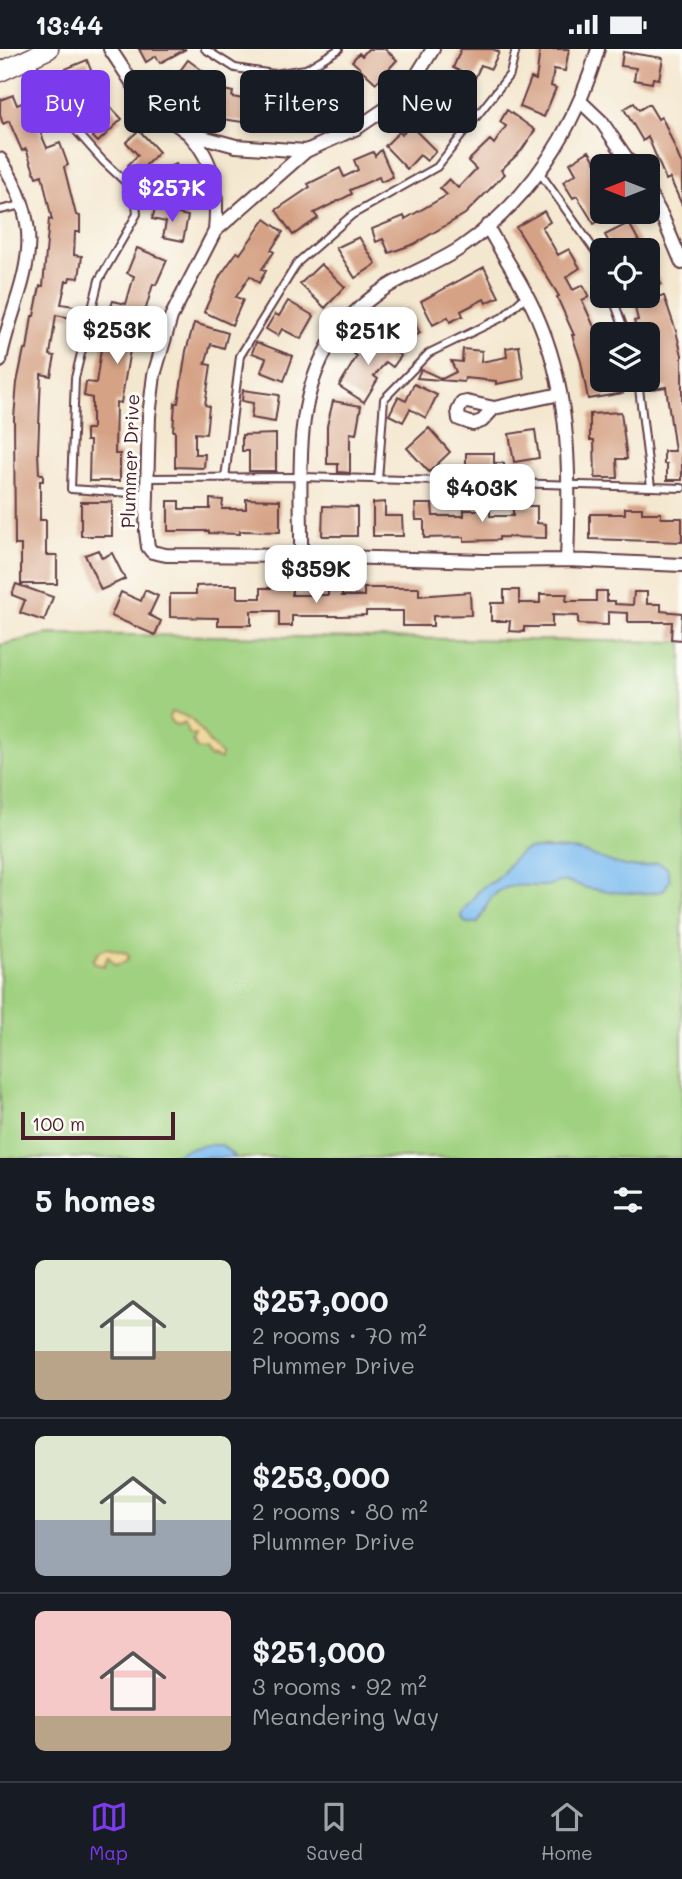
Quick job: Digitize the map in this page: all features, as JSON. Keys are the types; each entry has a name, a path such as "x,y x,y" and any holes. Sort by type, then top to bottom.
{"street":[{"path":"0,72 49,49"},
{"path":"110,49 124,72"},
{"path":"188,133 236,146 306,151 357,128 388,107 415,78 433,49"},
{"path":"301,556 302,426 317,369 332,339 359,309 387,287 462,247 540,173 555,151 580,101 598,49"},
{"path":"580,101 601,121 624,154"},
{"name":"Plummer Drive","path":"188,133 201,146 213,176 216,191 215,231"},
{"name":"Plummer Drive","path":"306,151 215,231 171,317 158,356 149,416 146,494 148,547 158,554 485,561 566,560 682,565"},
{"path":"0,159 16,184 25,218 28,250 0,361"},
{"path":"660,212 682,263"},
{"path":"487,226 527,295 545,336 560,394 567,444 569,487 566,560"},
{"path":"494,408 560,394"}],"lane":[{"path":"205,49 235,68 274,74 306,69 339,49"},
{"path":"225,478 240,356 298,261 352,215 437,167 510,74 516,49"},
{"path":"29,58 56,108 135,191 136,214 99,280 75,378 71,489 146,494"},
{"path":"540,173 590,244"},
{"path":"0,210 22,205"},
{"path":"378,480 384,399 429,353 503,317 527,295"},
{"path":"640,392 652,487"},
{"path":"147,478 302,477 569,487 682,488"}],"green space":[{"path":"48,634 682,642 682,1158 0,1158 0,645"}],"sand":[{"path":"171,712 189,718 221,754 221,759 214,756 210,758 205,750 197,749 193,741 196,735 190,735 184,723 179,726 172,723 169,717"},
{"path":"107,948 126,953 129,956 126,962 115,965 108,956 104,966 96,964 93,960 100,951"}],"water":[{"path":"528,849 578,851 627,866 647,866 657,862 667,867 670,880 663,891 645,893 587,888 571,882 547,886 512,886 494,895 477,923 466,923 461,917 474,897 483,887 494,882 514,858"},
{"path":"222,1145 236,1158 167,1158 187,1149"}],"building":[{"path":"139,49 186,49 160,63 156,56 146,62"},
{"path":"368,49 385,49 397,60 388,70 378,70 376,83 352,61 359,53 362,56"},
{"path":"461,49 493,49 499,52 491,69 481,65 477,74 477,70 453,68"},
{"path":"540,49 569,49 565,71 554,69 551,86 556,88 544,117 520,107 531,78 536,80"},
{"path":"623,52 663,58 659,79 653,78 652,83 634,80 636,68 621,66"},
{"path":"87,60 91,70 63,70"},
{"path":"188,60 202,70 181,70"},
{"path":"226,90 233,92 232,97 240,98 240,122 226,120"},
{"path":"13,95 17,105 21,103 21,133 41,133 47,148 60,143 68,165 64,167 76,215 80,216 80,232 75,232 74,255 82,256 79,278 70,277 69,281 66,281 61,304 74,306 71,318 56,315 50,355 55,356 51,376 41,374 38,452 39,474 43,474 43,481 40,481 40,520 46,520 46,555 57,555 57,584 21,584 21,545 15,545 14,418 17,383 24,349 27,350 40,286 43,286 49,219 52,220 42,175 36,177 26,149 22,151 9,121 3,124 0,100"},
{"path":"634,103 639,110 649,104 658,119 661,117 682,165 682,205 670,178 666,180 660,166 660,154 655,154 648,137 643,141 624,109"},
{"path":"110,106 122,119 110,130"},
{"path":"507,110 535,130 521,151 501,170 505,174 465,214 414,244 389,253 383,239 376,242 372,229 404,216 405,219 447,195 440,188 449,179 458,188 476,169 468,161 490,140 494,144 506,126 500,122"},
{"path":"89,133 107,133 98,142"},
{"path":"136,133 142,133 159,152 137,174 128,165 138,155 126,142"},
{"path":"398,133 418,133 436,151 427,161 420,155 407,169 385,146"},
{"path":"381,150 393,177 381,182 379,177 350,190 352,194 314,213 318,218 293,235 276,210 310,187 308,184 340,168 344,177 358,170 354,160 373,152 375,156"},
{"path":"589,151 591,154 590,217 577,196 573,198 563,182 576,174 570,163"},
{"path":"176,164 185,188 156,199 147,175"},
{"path":"155,209 188,216 183,241 163,237 166,222 152,219"},
{"path":"544,211 550,222 542,227 558,255 569,249 580,268 566,277 573,290 583,285 589,297 582,300 592,322 590,392 623,393 588,399 574,335 557,297 559,296 516,227"},
{"path":"265,219 283,232 262,269 266,271 259,283 250,276 236,297 243,300 232,325 204,312 220,276"},
{"path":"630,224 637,238 607,238 605,235"},
{"path":"359,237 376,264 355,278 336,248"},
{"path":"137,248 167,260 156,285 153,284 142,322 135,320 121,403 116,402 115,454 120,454 120,481 89,481 90,441 86,441 86,429 92,429 92,398 84,396 86,382 96,383 105,323 113,301 126,304 134,276 127,273"},
{"path":"321,264 345,287 325,308 300,284"},
{"path":"484,267 499,297 486,303 484,299 461,311 463,316 450,322 448,317 433,325 421,301"},
{"path":"660,296 664,296 682,355 682,480 667,480 667,464 664,464 664,451 675,451 666,387 660,388 660,322 634,322 638,320 635,308 660,308"},
{"path":"288,301 314,316 301,339 282,329 278,336 266,329 275,314 279,316"},
{"path":"404,309 420,333 409,339 411,343 398,350 382,321"},
{"path":"194,323 228,333 224,348 211,344 205,364 211,365 205,405 209,406 206,434 195,433 195,454 205,454 204,468 175,467 175,403 178,403 186,351"},
{"path":"372,332 401,356 393,367 386,362 374,376 378,379 364,402 339,386 357,356 354,354"},
{"path":"256,342 293,356 284,381 261,372 266,358 252,353"},
{"path":"519,346 524,379 496,384 496,381 465,378 464,382 417,378 421,369 442,379 456,372 451,361 462,362 463,349 482,351 481,362 507,357 506,348"},
{"path":"414,384 437,395 426,418 410,409 403,422 389,415 398,397 406,401"},
{"path":"243,390 279,395 275,422 251,418 253,403 242,401"},
{"path":"333,401 361,406 356,434 350,433 350,473 338,472 338,464 327,464 327,426"},
{"path":"621,412 627,459 617,459 618,478 595,478 590,414"},
{"path":"429,428 450,452 429,472 407,448"},
{"path":"535,430 539,458 514,462 509,434"},
{"path":"276,434 276,471 249,471 249,451 242,451 242,435"},
{"path":"466,453 494,453 494,463 504,463 504,477 466,476"},
{"path":"210,499 223,500 222,509 246,509 246,499 280,500 280,532 240,531 240,534 168,531 168,501 179,501 179,509 210,509"},
{"path":"81,502 112,502 112,536 81,536"},
{"path":"385,502 385,516 402,516 403,536 373,536 373,503"},
{"path":"415,504 432,504 433,516 464,516 464,510 490,510 490,516 513,516 513,506 537,506 537,523 546,524 546,538 499,537 499,540 464,541 464,537 424,538 424,520 416,520"},
{"path":"323,506 357,507 357,536 322,536"},
{"path":"625,508 642,508 642,513 661,513 661,518 682,518 682,542 590,539 590,514 625,514"},
{"path":"98,550 102,558 112,553 125,579 101,590 85,555"},
{"path":"16,584 53,597 44,621 20,613 25,600 12,595"},
{"path":"237,585 237,598 261,598 261,588 292,588 292,595 328,595 328,587 342,587 342,596 364,596 364,588 419,588 419,596 470,592 471,615 433,616 433,626 403,626 403,611 366,611 366,615 292,616 292,626 279,626 279,611 251,611 251,625 218,625 218,618 170,617 170,594 196,594 196,586"},
{"path":"145,590 158,596 149,615 161,621 155,635 111,616 121,592 141,601"},
{"path":"504,590 519,590 519,603 540,603 540,594 567,594 566,601 596,601 596,591 607,591 607,601 633,605 634,592 647,592 647,604 661,604 661,611 682,613 681,640 671,639 672,622 628,622 628,613 608,612 608,625 578,624 578,616 552,615 552,627 524,627 524,632 509,631 510,621 491,621 491,603 504,603"}]}
